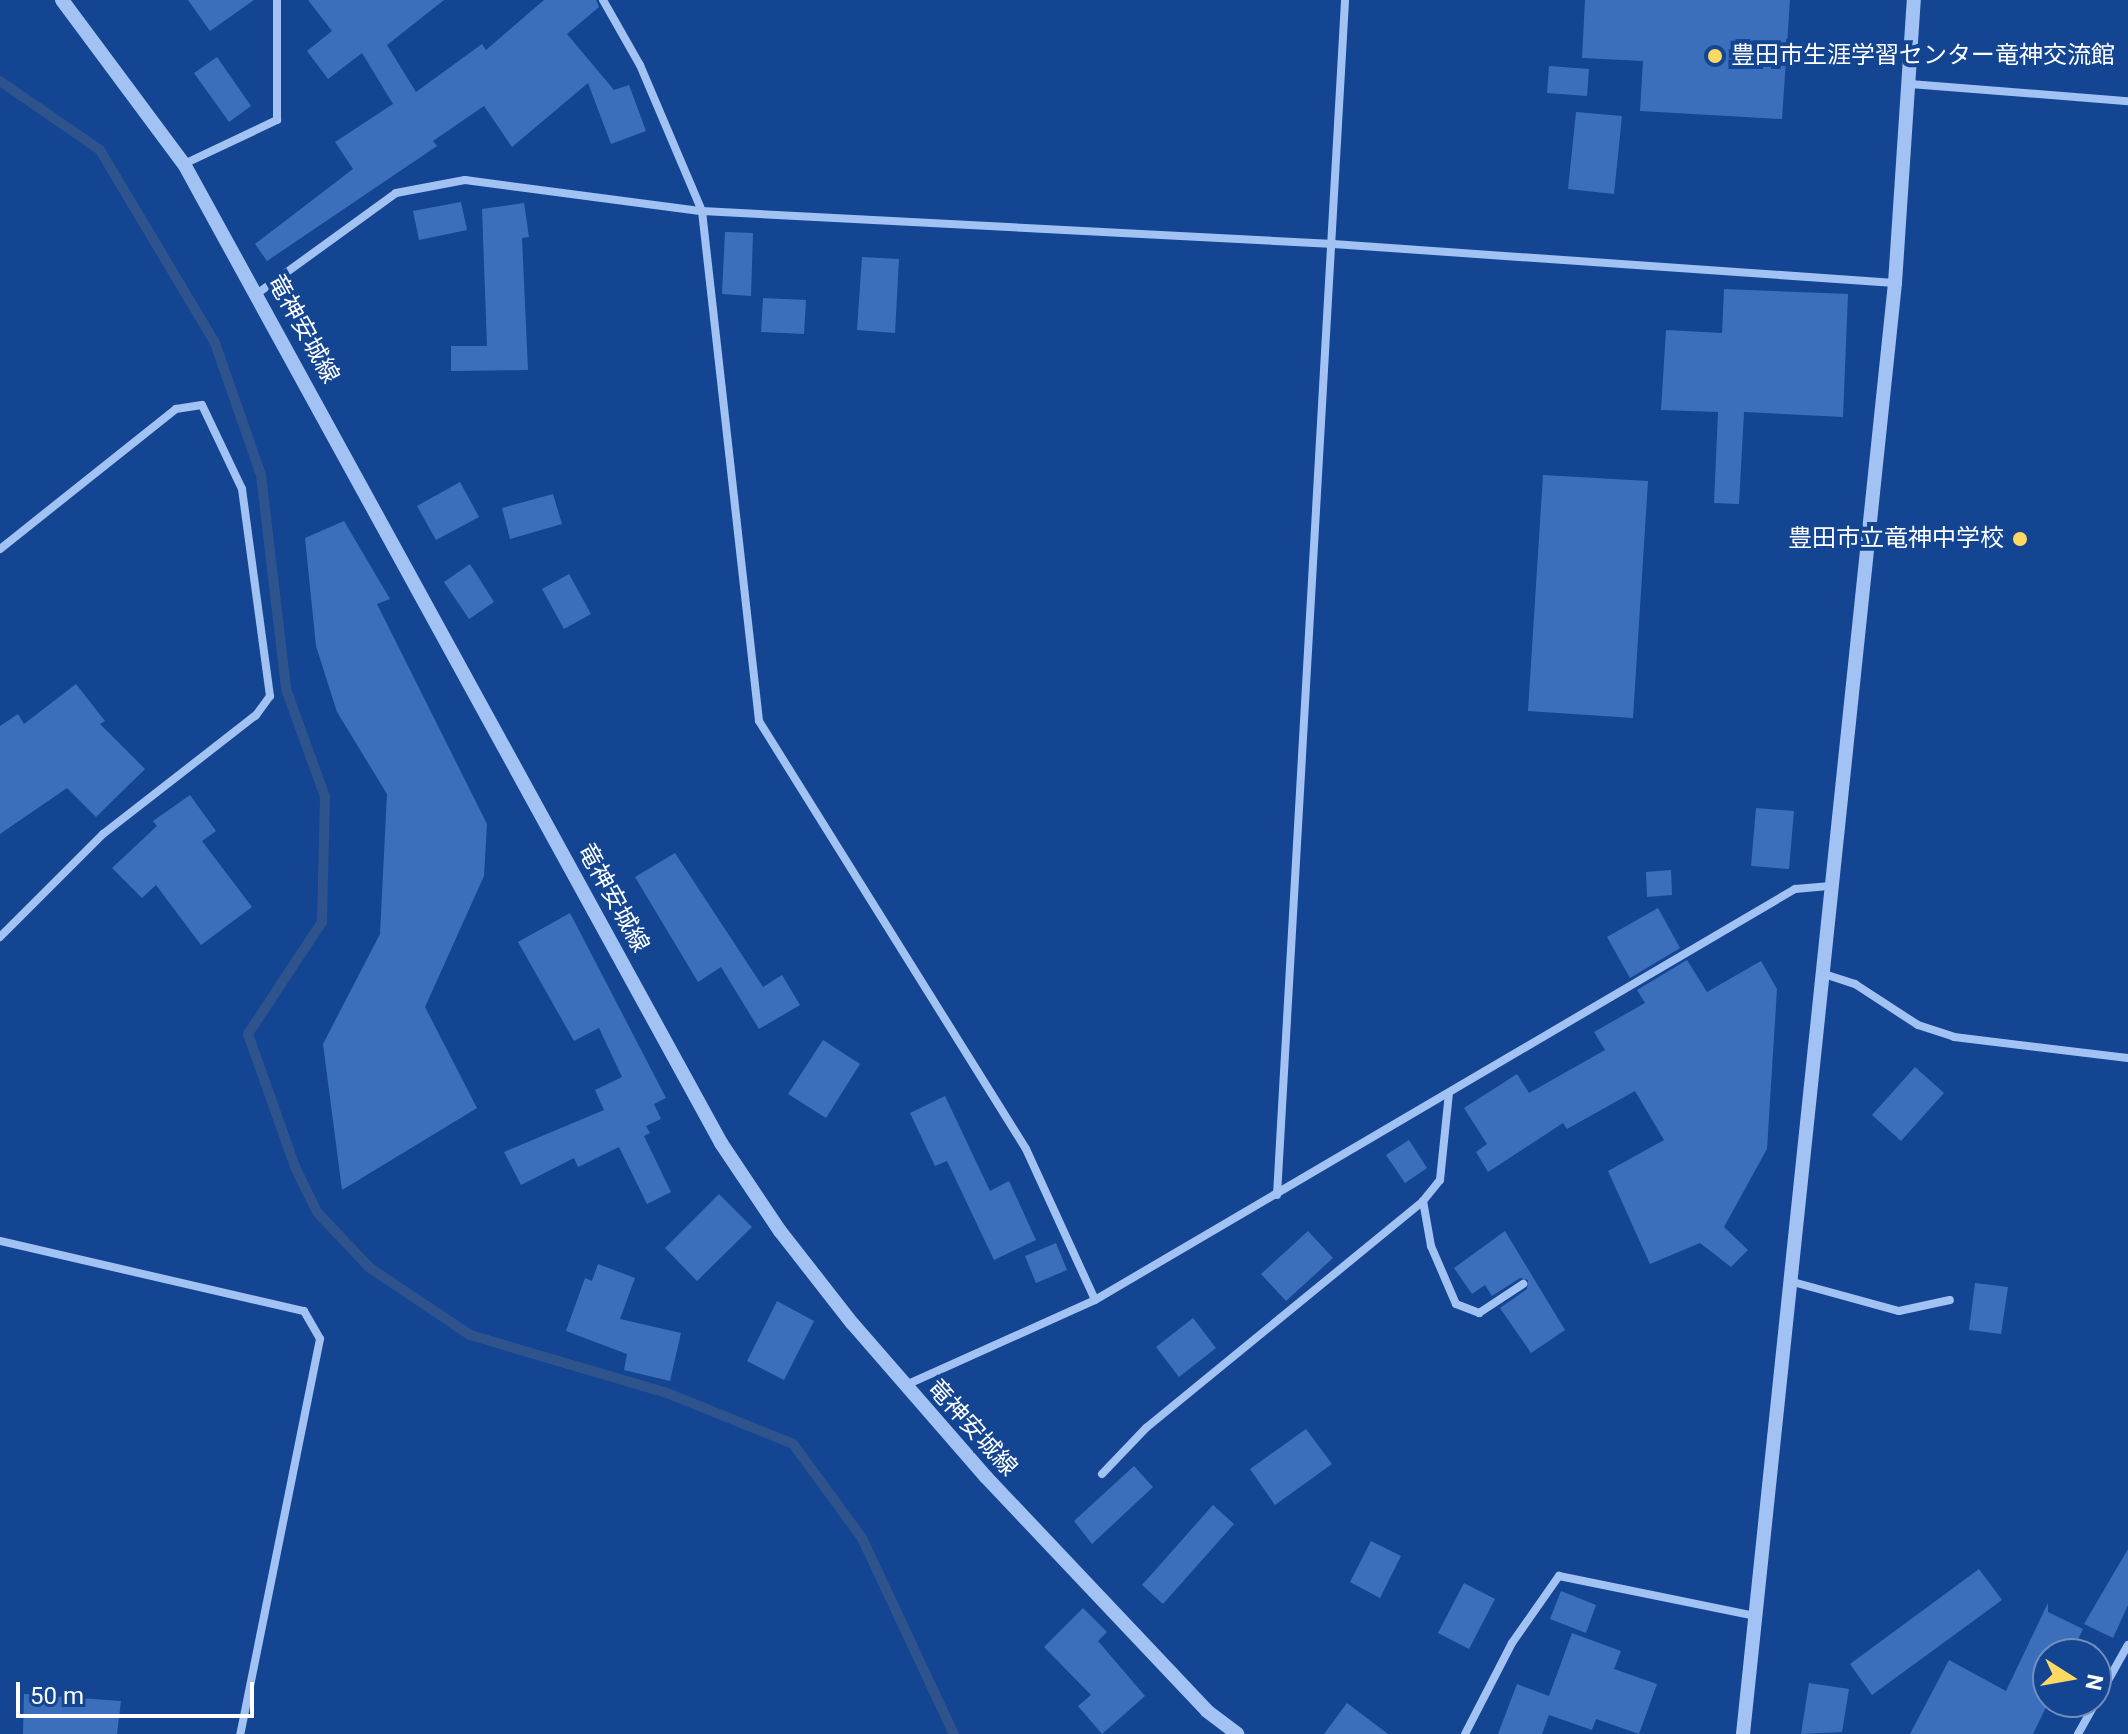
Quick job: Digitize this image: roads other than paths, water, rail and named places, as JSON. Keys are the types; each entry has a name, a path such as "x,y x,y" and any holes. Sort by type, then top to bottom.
{"street":[{"name":"竜神安城線","path":"62,0 184,164 258,293 721,1143 780,1231 905,1385 1207,1711 1237,1734"},
{"path":"184,164 277,120 277,0"},
{"path":"603,0 640,65 702,211 759,721 1026,1149 1095,1300"},
{"path":"1277,1195 1345,0"},
{"path":"1743,1734 1793,1282 1821,973 1895,283 1914,0"},
{"path":"1910,84 2128,101"},
{"path":"258,293 396,193 465,180 702,211 1333,244 1895,283"},
{"path":"0,549 176,409 202,405 242,489 270,696 256,715 103,834 0,937"},
{"path":"905,1385 1095,1300 1795,889 1831,886"},
{"path":"1821,973 1855,984 1918,1025 1954,1037 2128,1058"},
{"path":"1102,1474 1146,1428 1423,1201 1440,1180 1449,1093"},
{"path":"1423,1201 1431,1246 1456,1304 1479,1313 1523,1284"},
{"path":"0,1241 304,1311 320,1339 240,1734"},
{"path":"1793,1282 1899,1311 1950,1300"},
{"path":"1465,1734 1512,1643 1559,1576 1756,1616"},
{"path":"2078,1734 2128,1645"}],"waterway":[{"path":"0,81 100,150 215,343 261,475 286,689 325,797 322,922 248,1034 295,1167 317,1212 370,1268 470,1335 667,1393 793,1444 862,1538 954,1734"}],"place":[{"name":"豊田市生涯学習センター竜神交流館","path":"1715,56"},
{"name":"豊田市立竜神中学校","path":"2020,539"}]}
